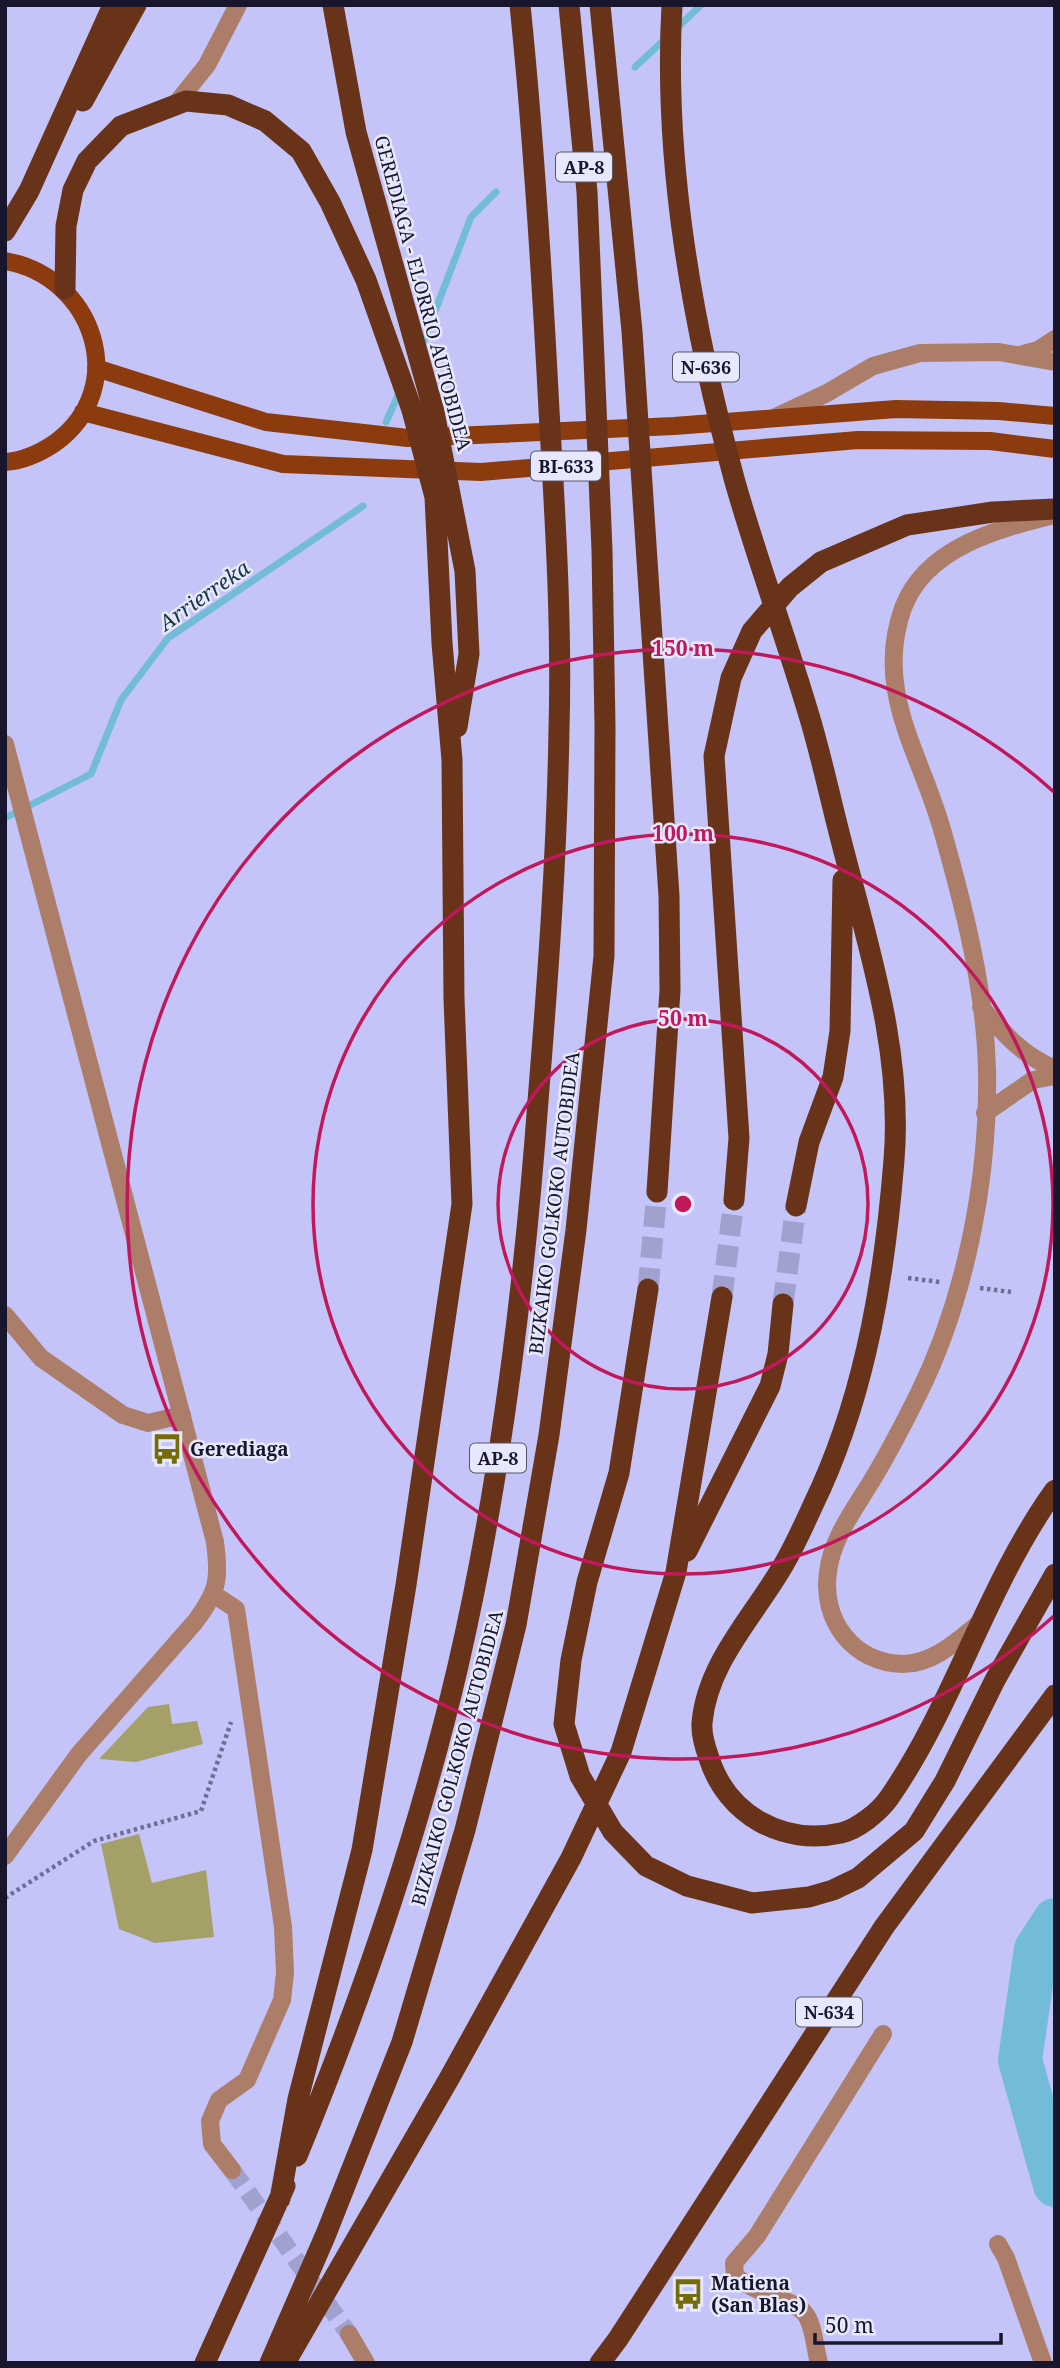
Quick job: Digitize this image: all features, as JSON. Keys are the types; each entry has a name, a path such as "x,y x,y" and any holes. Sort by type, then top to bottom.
{"highway":[{"path":"5,231 29,191 113,5"},
{"path":"54,138 74,117 136,5"},
{"name":"GEREDIAGA - ELORRIO AUTOBIDEA","path":"333,5 356,132 391,267 435,412 465,571 469,654 452,760"},
{"name":"BIZKAIKO GOLKOKO AUTOBIDEA","path":"205,2363 280,2199 333,2069 425,1793 457,1667 485,1539 507,1406 532,1182 551,941 560,724 554,507 535,146 520,5"},
{"name":"BIZKAIKO GOLKOKO AUTOBIDEA","path":"270,2363 326,2234 402,2042 465,1830 516,1625 549,1435 576,1230 604,956 605,727 587,192 569,5"},
{"path":"600,5 632,331 668,883 670,976 657,1192"},
{"name":"N-636","path":"671,5 670,48 679,198 702,344 736,485 809,716 835,815"},
{"path":"65,289 66,226 74,190 87,161 121,125 186,101 228,105 265,121 301,151 330,202 366,280 412,410 435,497 442,643 452,760 454,999 462,1204 406,1585 362,1850 298,2099 280,2199"},
{"path":"734,1200 739,1138 731,972 714,756 731,678 752,631 790,587 821,562 907,525 993,512 1055,509"},
{"path":"796,1206 809,1142 833,1077 840,1031 843,885 835,815"},
{"path":"835,815 887,1020 895,1090 894,1158 877,1303 862,1373 845,1424 823,1483 785,1564 727,1652 707,1695 701,1731 719,1785 736,1804 765,1826 814,1837 849,1832 886,1804 934,1718 977,1625 1055,1490"},
{"path":"648,1289 619,1473 587,1582 571,1660 564,1724 580,1776 614,1832 646,1866 687,1886 752,1903 808,1897 833,1890 875,1866 914,1831 944,1781 995,1680 1055,1574"},
{"path":"285,2363 450,2077 570,1858 621,1752 676,1572 722,1297"},
{"path":"676,1572 769,1386 778,1354 783,1304"},
{"name":"N-634","path":"600,2363 884,1927 1055,1695"},
{"name":"N-634","path":"613,2363 618,2339"}],"main road":[{"path":"5,261 24,264 46,274 65,289 83,312 93,339 96,368 92,391 83,412 65,435 40,453 5,462"},
{"name":"BI-633","path":"96,368 266,422 408,439 896,409 999,411 1055,416"},
{"name":"BI-633","path":"83,412 283,464 481,472 858,440 990,441 1055,449"}],"street":[{"path":"175,105 207,65 239,5"},
{"path":"1019,356 1038,350 1055,340"},
{"path":"774,418 827,394 873,366 920,353 999,352 1055,362"},
{"path":"977,1625 948,1648 927,1658 905,1664 875,1659 854,1648 840,1632 830,1609 827,1573 836,1541 920,1391 951,1312 972,1233 983,1159 987,1071 978,970 942,828 909,739 891,667 904,607 924,571 977,538 1055,515"},
{"path":"5,744 215,1542 220,1575 213,1594 195,1622 79,1754 5,1856"},
{"path":"981,1007 1012,1044 1035,1060 1055,1069"},
{"path":"985,1113 1033,1080 1055,1076"},
{"path":"5,1315 41,1358 123,1415 148,1423 182,1415"},
{"path":"213,1594 236,1609 283,1927 285,1973 282,2000 247,2080 219,2101 210,2121 212,2144 232,2171"},
{"path":"819,2363 807,2315 797,2306 746,2287 734,2276 734,2263 757,2236 883,2034"},
{"path":"998,2244 1006,2258 1042,2363"},
{"path":"349,2334 366,2363"}],"path":[{"path":"5,1898 94,1841 201,1811 231,1722"}],"shaded area":[{"path":"169,1704 172,1724 197,1721 203,1744 136,1762 99,1759 148,1707"},
{"path":"139,1834 152,1883 206,1870 214,1937 155,1943 119,1929 101,1844"}],"waterway":[{"name":"Arrierreka","path":"677,28 701,5"},
{"name":"Arrierreka","path":"635,67 665,39"},
{"name":"Arrierreka","path":"421,348 471,217 496,192"},
{"name":"Arrierreka","path":"386,422 400,391"},
{"name":"Arrierreka","path":"5,818 91,774 121,700 168,638 363,506"},
{"path":"1055,1920 1036,1949 1020,2060 1055,2185"}],"tunnel":[{"path":"648,1289 657,1192"},
{"path":"722,1297 734,1200"},
{"path":"783,1304 796,1206"},
{"path":"232,2170 349,2334"}],"place":[{"name":"Gerediaga","path":"167,1449"},
{"name":"Matiena (San Blas)","path":"688,2294"}]}
